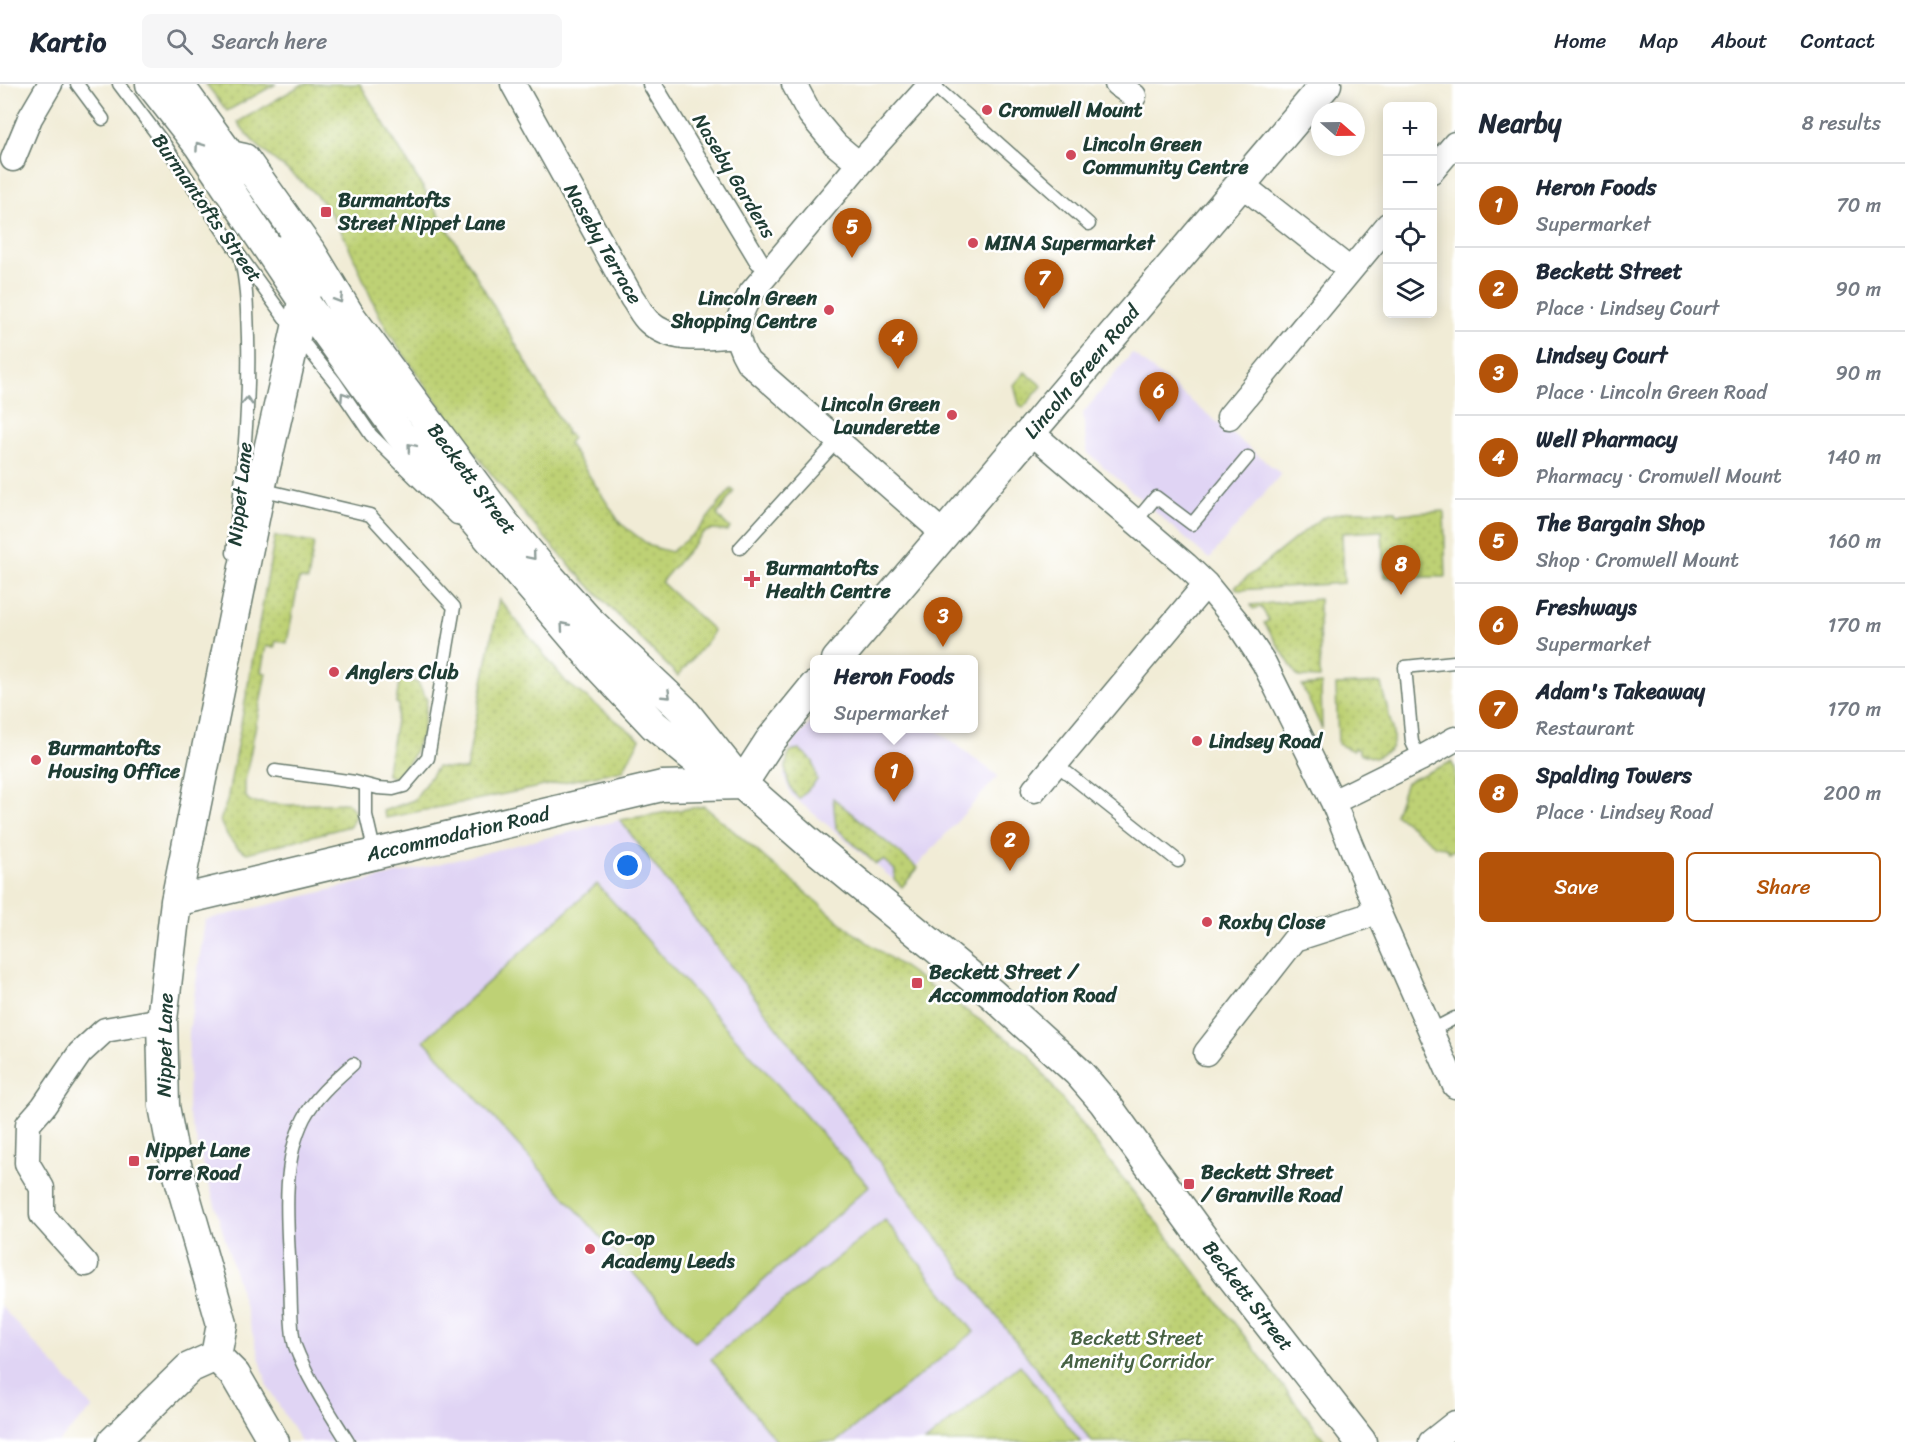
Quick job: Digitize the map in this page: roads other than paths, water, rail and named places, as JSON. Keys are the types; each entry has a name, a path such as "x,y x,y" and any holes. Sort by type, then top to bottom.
{"street":[{"path":"13,159 30,118 50,84"},
{"name":"Burmantofts Street","path":"151,84 199,145 302,299"},
{"name":"Burmantofts Street","path":"178,84 230,156 229,169 304,276 306,290 291,346"},
{"name":"Naseby Terrace","path":"513,84 632,298 648,321 667,334 691,338 737,335"},
{"name":"Naseby Gardens","path":"652,84 759,261"},
{"path":"794,84 810,114 836,144 859,164"},
{"path":"932,84 859,164 751,293 739,315 737,335 740,348 748,362 944,534"},
{"name":"Lincoln Green Road","path":"841,655 1326,84"},
{"path":"1437,165 1455,144"},
{"name":"Beckett Street","path":"230,156 244,159 251,168 312,254 349,315 503,522 588,620 683,710 742,784 808,842 992,994 1078,1072 1111,1112 1209,1247 1361,1442"},
{"path":"1242,184 1350,270"},
{"path":"1229,417 1383,231"},
{"name":"Beckett Street","path":"302,299 400,434 602,670 654,725 693,757 742,784"},
{"name":"Nippet Lane","path":"216,1356 222,1324 174,1158 164,1106 162,1020 176,901 291,346"},
{"path":"1031,432 1206,584 1237,622 1264,663 1333,802 1376,907 1455,1086"},
{"path":"1034,790 1206,584"},
{"path":"742,784 770,741 810,692"},
{"path":"1333,802 1455,739"},
{"name":"Accommodation Road","path":"176,901 662,786 742,784"},
{"path":"1206,1053 1295,939 1364,917 1376,907"},
{"path":"86,1264 42,1215 42,1188 27,1163 28,1124 43,1107 80,1053 105,1030 162,1020"},
{"path":"113,1442 189,1368 216,1356 235,1375 274,1442"},
{"path":"1431,1442 1455,1423"}],"lane":[{"path":"77,84 103,119"},
{"name":"Burmantofts Street","path":"120,84 165,145 240,256 291,346"},
{"path":"932,84 1089,224"},
{"name":"Nippet Lane","path":"210,731 246,448 248,345 246,285 240,256"},
{"name":"Beckett Street","path":"291,346 335,382 371,435 439,504 517,572"},
{"path":"740,548 838,440"},
{"path":"1136,521 1156,497 1192,524 1248,458"},
{"path":"260,489 370,515 454,607 428,758 404,786 393,789 275,771"},
{"path":"1420,759 1412,742 1405,667 1454,662"},
{"path":"1056,764 1178,861"},
{"path":"366,784 366,815 375,854"},
{"path":"1432,1030 1455,1018"},
{"path":"348,1442 315,1387 294,1343 288,1223 289,1176 294,1146 304,1118 324,1091 353,1064"}],"place":[{"name":"Cromwell Mount","path":"987,110"},
{"name":"Lincoln Green Community Centre","path":"1071,155"},
{"name":"Burmantofts Street Nippet Lane","path":"326,212"},
{"name":"MINA Supermarket","path":"973,243"},
{"name":"The Bargain Shop","path":"852,258"},
{"name":"Adam's Takeaway","path":"1044,309"},
{"name":"Lincoln Green Shopping Centre","path":"829,310"},
{"name":"Well Pharmacy","path":"898,369"},
{"name":"Lincoln Green Launderette","path":"952,415"},
{"name":"Freshways","path":"1159,422"},
{"name":"Burmantofts Health Centre","path":"752,579"},
{"name":"Spalding Towers","path":"1401,595"},
{"name":"Lindsey Court","path":"943,647"},
{"name":"Anglers Club","path":"334,672"},
{"name":"Lindsey Road","path":"1197,741"},
{"name":"Burmantofts Housing Office","path":"36,760"},
{"name":"Heron Foods","path":"894,802"},
{"name":"Beckett Street","path":"1010,871"},
{"name":"Roxby Close","path":"1207,922"},
{"name":"Beckett Street / Accommodation Road","path":"917,983"},
{"name":"Nippet Lane Torre Road","path":"134,1161"},
{"name":"Beckett Street / Granville Road","path":"1189,1184"},
{"name":"Co-op Academy Leeds","path":"590,1249"}],"park label":[{"name":"Beckett Street Amenity Corridor","path":"1137,1350"}]}
